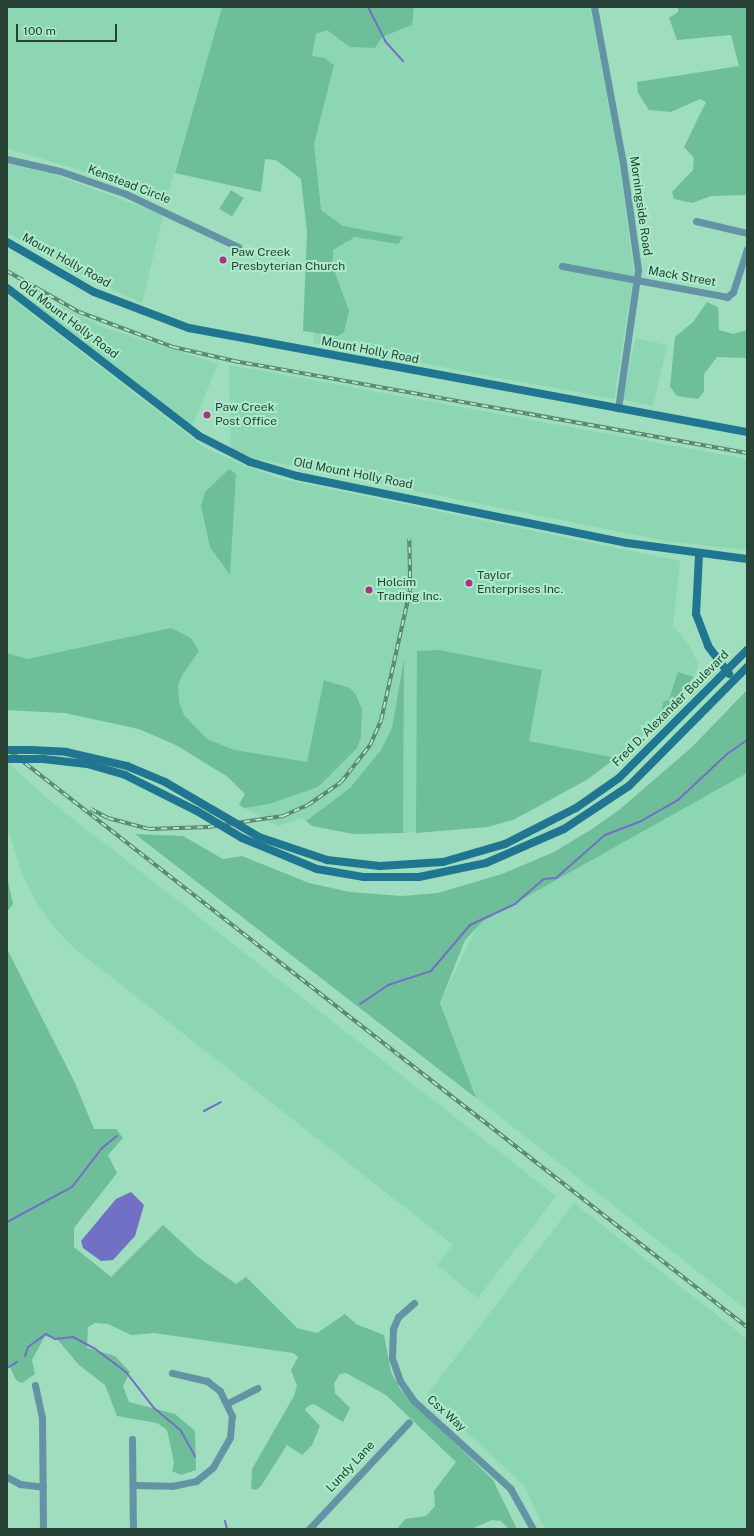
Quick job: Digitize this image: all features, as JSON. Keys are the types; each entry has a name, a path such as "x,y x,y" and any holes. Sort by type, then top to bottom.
{"street":[{"name":"Morningside Road","path":"594,7 623,164 638,280 618,409"},
{"name":"Kenstead Circle","path":"7,159 60,171 126,194 238,246"},
{"path":"696,221 747,233"},
{"name":"Mount Holly Road","path":"7,242 94,292 189,328 747,432"},
{"name":"Mack Street","path":"562,266 727,297 733,292 747,249"},
{"name":"Old Mount Holly Road","path":"7,288 199,436 250,462 297,476 699,554 747,558"},
{"path":"699,554 696,614 708,646 734,680"},
{"name":"Fred D. Alexander Boulevard","path":"7,750 66,752 127,766 166,782 259,837 321,858 380,866 443,862 490,850 545,825 604,790 651,750 747,650"},
{"name":"Fred D. Alexander Boulevard","path":"7,759 42,759 87,764 124,774 158,788 242,838 317,869 364,877 419,877 486,863 564,829 614,797 658,760 747,667"},
{"name":"Csx Way","path":"414,1303 398,1317 393,1329 392,1358 400,1381 414,1401 510,1488 533,1529"},
{"path":"133,1485 186,1485 208,1473 230,1437 232,1416 228,1403 206,1381 172,1374"},
{"path":"34,1385 41,1410 44,1487 43,1529"},
{"path":"228,1403 258,1388"},
{"name":"Lundy Lane","path":"310,1529 409,1422"},
{"path":"132,1439 133,1529"},
{"path":"7,1477 20,1484 44,1487"}],"shaded area":[{"path":"7,7 222,7 166,202 112,180 7,148"},
{"path":"222,7 414,7 412,25 382,37 375,48 350,47 327,30 316,34 312,56 325,58 334,65 314,144 321,210 343,226 403,237 398,244 355,237 333,250 333,267 349,311 344,332 338,336 303,331 307,232 301,179 276,160 265,159 261,192 175,173"},
{"path":"321,7 590,7 619,162 634,273 614,399 313,343 319,233 306,82"},
{"path":"678,7 747,7 747,195 711,196 692,203 674,199 672,192 693,170 694,158 684,147 706,102 700,99 671,112 649,110 638,93 637,82 739,66 731,35 677,40 669,18 678,12"},
{"path":"7,164 53,174 163,215 142,303 68,269 7,232"},
{"path":"231,190 244,198 232,217 219,209"},
{"path":"7,295 205,448 246,466 281,479 680,561 673,626 690,646 698,664 696,674 632,746 588,779 540,806 513,820 487,827 403,833 354,834 312,826 302,818 278,826 239,805 245,794 228,777 176,745 139,729 65,713 7,710"},
{"path":"39,296 105,328 218,364 192,426 34,303"},
{"path":"707,302 718,307 719,330 733,334 747,330 747,358 717,357 704,374 704,392 698,399 677,396 670,387 675,337 693,322"},
{"path":"636,338 667,345 653,407 622,399"},
{"path":"229,365 747,459 747,550 666,541 253,458 231,449"},
{"path":"229,469 236,474 230,575 210,547 201,506 205,492"},
{"path":"171,628 191,638 199,651 183,674 178,685 179,702 184,715 207,739 234,750 307,762 324,680 350,688 356,695 362,709 361,737 357,748 318,787 269,804 244,808 239,805 245,794 228,777 176,745 139,729 65,713 7,710 7,653 27,659"},
{"path":"439,650 542,670 529,741 616,758 588,779 513,820 487,827 416,833 417,651"},
{"path":"404,659 403,833 354,834 312,826 306,821 350,788 381,750 392,728"},
{"path":"678,672 694,677 661,716 663,702 669,699"},
{"path":"747,690 747,773 483,921 465,940 440,1003 476,1098 135,834 183,836 223,859 242,856 309,883 350,892 402,896 438,893 502,874 554,852 592,829 619,810 692,747"},
{"path":"747,703 747,1310 476,1098 440,1003 489,902 574,854"},
{"path":"7,762 54,804 556,1196 478,1298 437,1265 453,1245 74,948 54,927 36,902 22,874 7,825"},
{"path":"7,876 13,904 7,912"},
{"path":"7,949 75,1083 94,1129 116,1129 123,1138 108,1155 117,1173 74,1228 74,1247 111,1277 163,1225 198,1257 236,1284 246,1277 297,1328 317,1333 345,1314 356,1324 384,1335 391,1372 400,1389 493,1480 517,1529 509,1529 501,1521 492,1520 471,1529 397,1529 405,1519 426,1516 435,1506 434,1491 456,1462 386,1395 346,1373 340,1374 334,1383 335,1393 350,1408 343,1422 314,1404 308,1406 305,1410 320,1426 312,1445 302,1455 287,1445 261,1486 256,1490 251,1489 252,1469 294,1396 297,1386 291,1370 298,1357 293,1353 154,1333 131,1335 108,1324 95,1323 88,1327 87,1348 115,1356 130,1372 123,1386 129,1402 175,1414 195,1431 196,1470 181,1475 172,1471 174,1463 167,1430 157,1423 117,1416 105,1385 79,1365 57,1339 45,1336 32,1360 35,1374 22,1383 16,1380 9,1365 7,1374"},
{"path":"131,1192 144,1205 135,1236 113,1260 101,1261 83,1248 81,1241 116,1199"},
{"path":"574,1203 747,1339 747,1529 545,1529 524,1486 427,1395"}],"waterway":[{"path":"368,7 385,41 403,61"},
{"path":"360,1004 388,985 431,971 470,925 515,904 544,879 556,878 605,835 641,821 678,800 727,754 747,740"},
{"path":"204,1111 221,1102"},
{"path":"7,1222 72,1187 102,1148 117,1136"},
{"path":"25,1356 28,1347 46,1334 55,1339 73,1337 94,1348 126,1372 154,1408 181,1431 195,1456"},
{"path":"7,1368 17,1362"},
{"path":"225,1521 227,1529"}],"railway":[{"path":"7,271 79,312 173,347 234,361 747,453"},
{"path":"91,809 108,818 149,829 208,827 283,816 308,805 341,782 370,745 381,720 410,589 409,539"},
{"path":"7,749 747,1327"}],"place":[{"name":"Paw Creek Presbyterian Church","path":"223,260"},
{"name":"Paw Creek Post Office","path":"207,415"},
{"name":"Taylor Enterprises Inc.","path":"469,583"},
{"name":"Holcim Trading Inc.","path":"369,590"}]}
